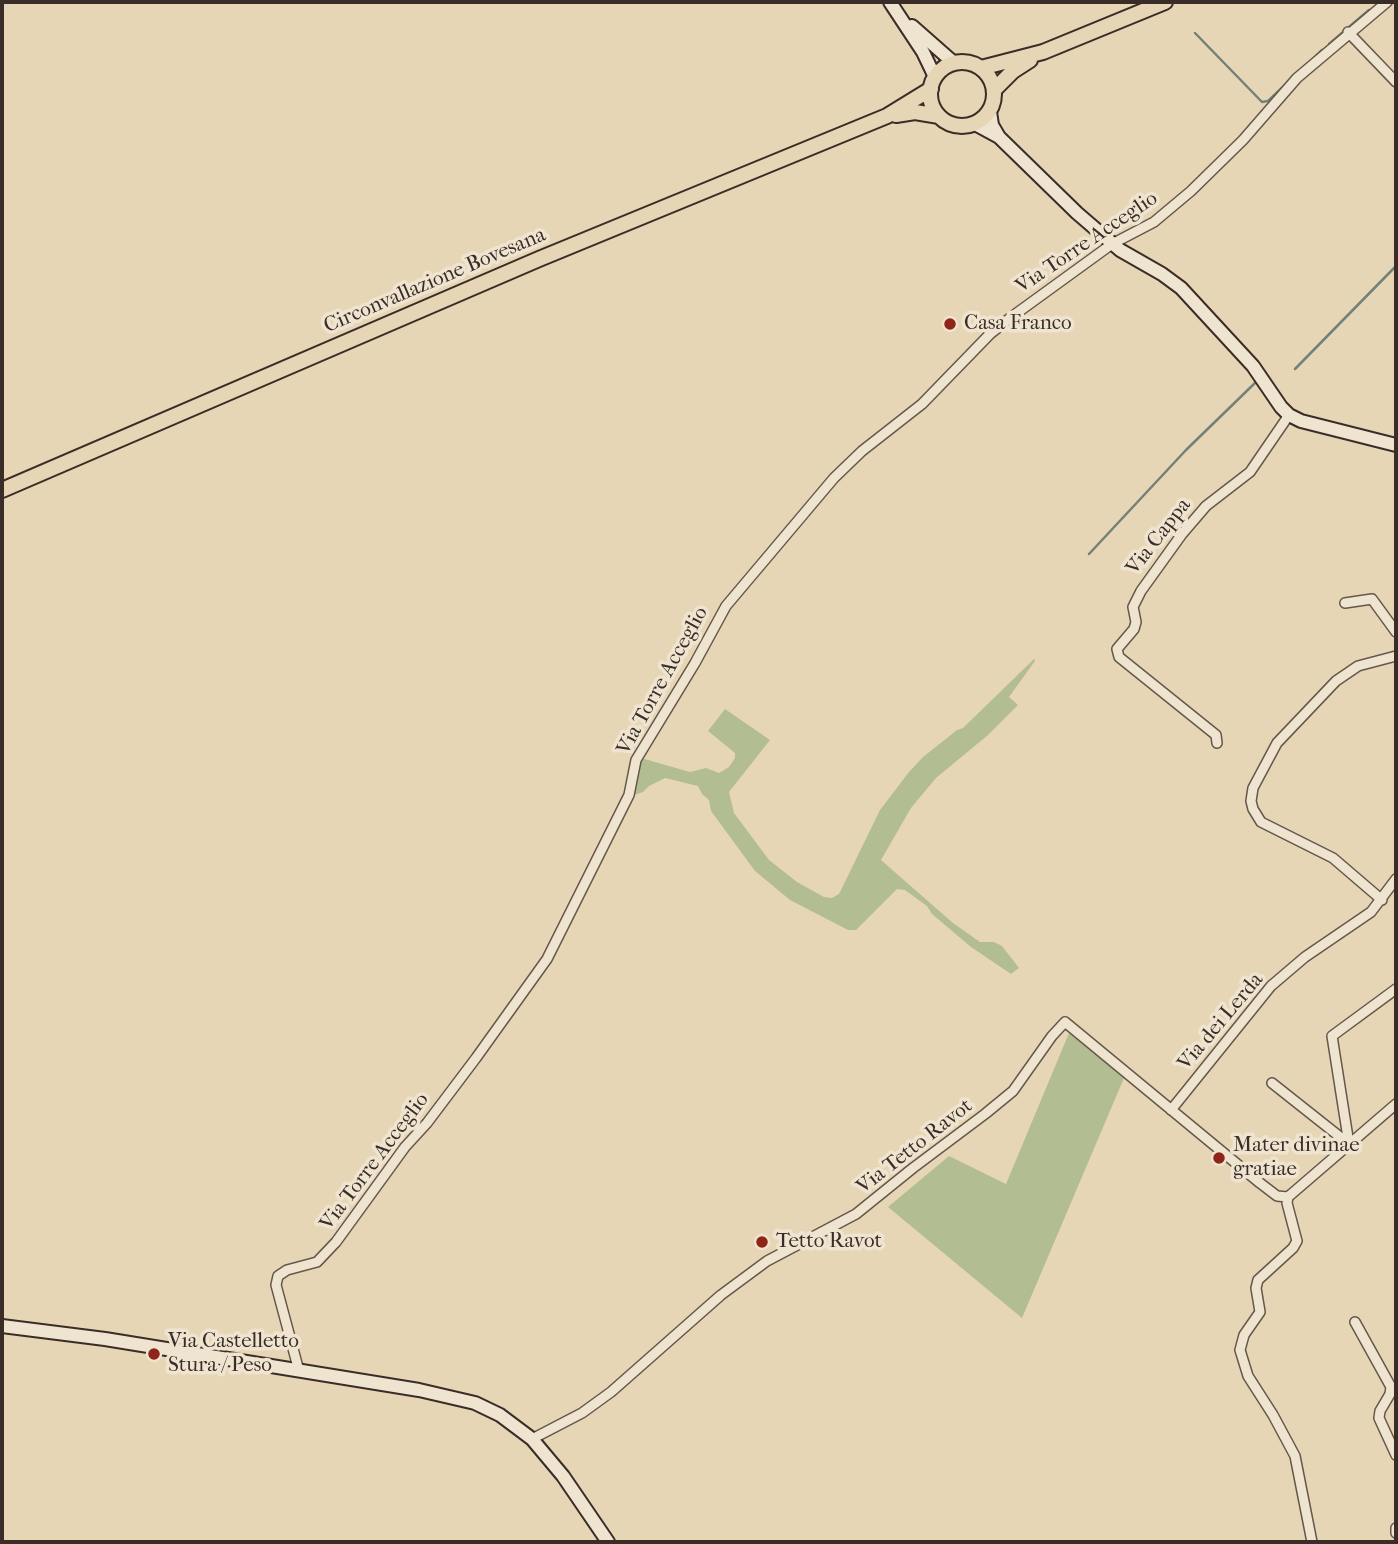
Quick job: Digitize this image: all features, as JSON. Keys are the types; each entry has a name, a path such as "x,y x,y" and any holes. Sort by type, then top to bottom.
{"main road":[{"path":"981,68 1043,52 1165,2"},
{"path":"994,90 1013,71 1043,52"},
{"path":"964,62 981,68 992,82 994,90 990,112 975,124 956,126 939,116 930,99 933,83 947,66 964,62"},
{"name":"Circonvallazione Bovesana","path":"2,490 539,259 887,116 933,83"},
{"name":"Circonvallazione Bovesana","path":"887,116 915,112 939,116"}],"street":[{"path":"890,2 923,52 933,83"},
{"name":"Via Torre Acceglio","path":"299,1371 276,1285 278,1276 287,1270 317,1262 335,1242 405,1147 427,1123 485,1047 547,959 629,795 636,760 726,606 803,512 843,469 922,404 1010,318 1112,244 1154,222 1191,191 1243,140 1297,78 1387,2"},
{"path":"901,16 954,63"},
{"path":"1349,32 1396,82"},
{"path":"990,112 992,125 999,136 1112,244 1174,281 1237,348 1289,415 1301,421 1396,445"},
{"path":"975,124 999,136"},
{"name":"Via Cappa","path":"1217,743 1216,735 1119,657 1117,649 1134,629 1136,622 1133,607 1141,591 1182,534 1206,506 1250,472 1289,415"},
{"path":"1345,603 1372,599 1396,632"},
{"path":"1381,901 1333,858 1261,822 1253,809 1252,794 1284,734 1336,681 1358,666 1396,656"},
{"name":"Via dei Lerda","path":"1171,1110 1271,986 1305,957 1364,917 1381,901 1396,879"},
{"path":"1349,1144 1332,1036 1396,989"},
{"name":"Via Tetto Ravot","path":"532,1439 582,1413 611,1392 720,1295 767,1261 856,1214 985,1114 1013,1090 1063,1023 1068,1023 1277,1196 1288,1197"},
{"path":"1272,1083 1349,1144"},
{"path":"1312,1542 1295,1456 1248,1376 1240,1350 1244,1335 1260,1312 1256,1288 1258,1280 1293,1248 1297,1241 1287,1203 1288,1197 1396,1104"},
{"path":"1355,1322 1391,1387 1379,1418 1396,1455"},
{"path":"2,1326 106,1339 419,1390 464,1400 500,1415 532,1439 564,1476 608,1542"}],"green space":[{"path":"1034,659 1009,697 1018,705 988,735 936,778 911,808 881,860 953,923 980,942 994,942 1002,946 1019,968 1011,974 971,947 932,914 927,906 905,890 897,889 856,930 848,930 790,900 755,871 711,811 709,800 698,786 665,778 631,796 641,758 690,772 706,768 719,773 729,767 735,753 708,731 725,709 770,740 729,792 734,813 769,860 797,882 824,897 832,898 839,894 880,810 909,772 923,757 963,728"},
{"path":"1069,1033 1124,1078 1022,1318 888,1207 949,1156 1006,1184"}],"waterway":[{"path":"1376,5 1380,2"},
{"path":"1329,44 1369,10"},
{"path":"1195,33 1262,102 1268,101 1286,84"},
{"path":"1314,58 1322,50"},
{"path":"1295,369 1396,266"},
{"path":"1089,554 1186,450 1256,382"}],"place":[{"name":"Casa Franco","path":"950,324"},
{"name":"Mater divinae gratiae","path":"1219,1158"},
{"name":"Tetto Ravot","path":"762,1242"},
{"name":"Via Castelletto Stura / Peso","path":"154,1354"}]}
